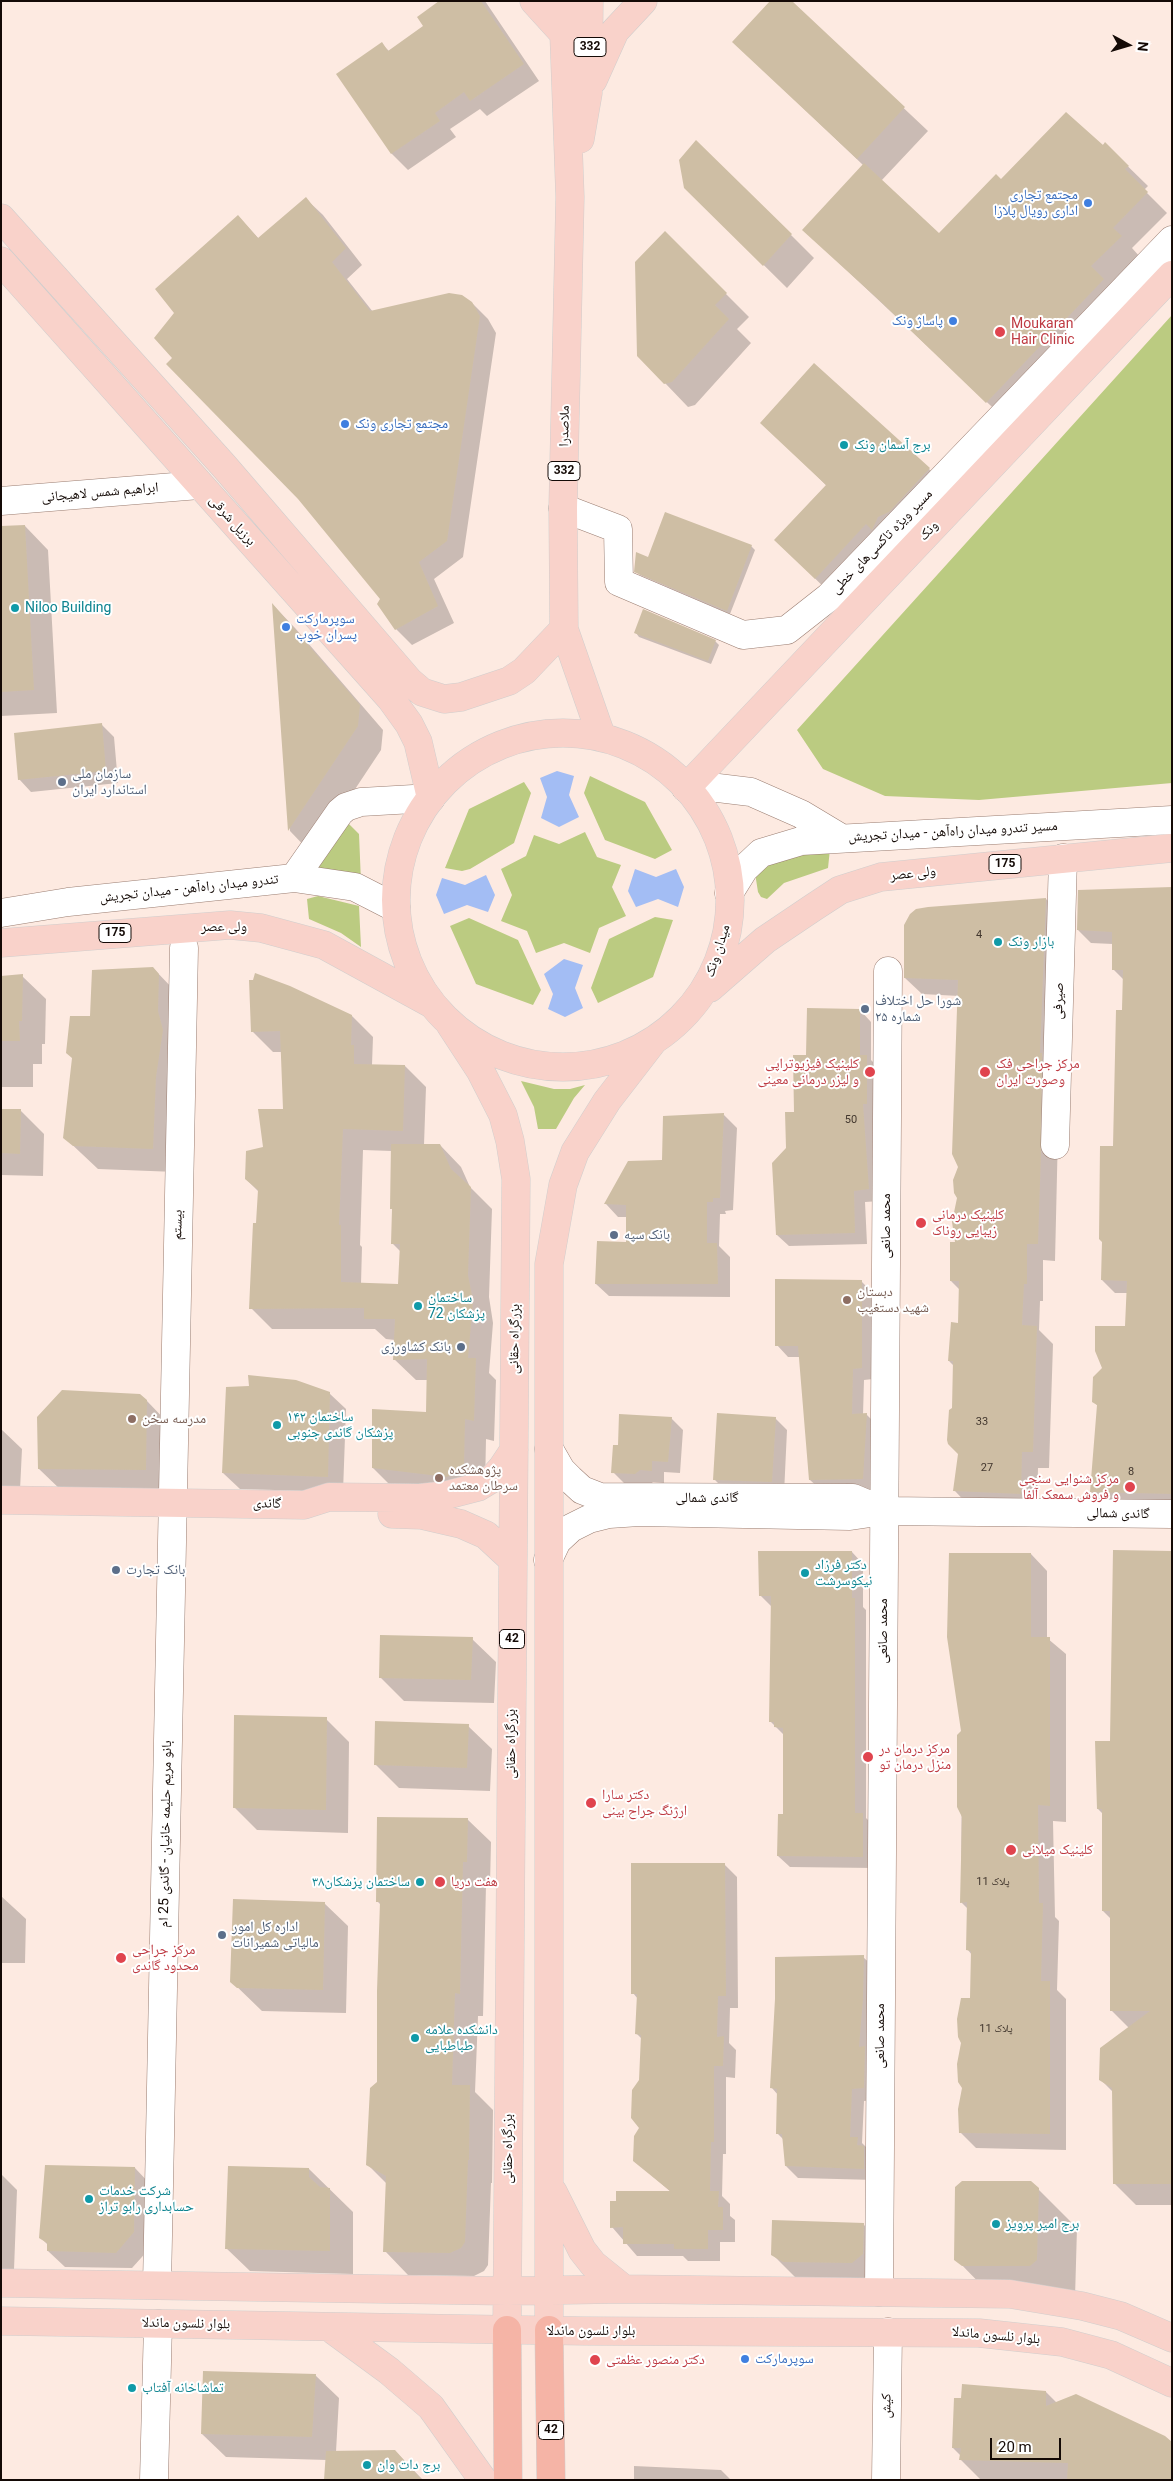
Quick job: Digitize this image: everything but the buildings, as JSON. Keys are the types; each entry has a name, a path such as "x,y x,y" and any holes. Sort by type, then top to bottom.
{"highway":[{"name":"بزرگراه حقانی","path":"507,2330 508,2480"},
{"name":"42","path":"550,2330 551,2480"}],"main road":[{"path":"534,1 564,34"},
{"name":"ملاصدرا","path":"567,1 564,34 570,197 564,508 564,629 602,738"},
{"name":"ملاصدرا","path":"570,197 588,93 589,1"},
{"name":"ملاصدرا","path":"588,93 615,31 643,1"},
{"path":"1,218 224,466 409,681 422,692 444,698 482,692 509,681 524,671 564,629"},
{"name":"برزیل شرقی","path":"1,261 391,699 409,724 418,742 431,798"},
{"name":"ونک","path":"686,788 1172,275"},
{"name":"میدان ونک","path":"555,733 579,734 602,738 629,746 653,760 686,788 709,820 720,846 729,893 728,917 722,948 707,984 694,1003 676,1023 654,1040 616,1059 593,1065 546,1067 523,1063 496,1054 472,1041 450,1024 431,1004 416,980 405,955 396,908 397,884 407,840 431,798 447,780 466,764 486,751 509,742 555,733"},
{"name":"ولی عصر","path":"694,1003 765,940 840,890 881,878 1172,848"},
{"name":"ولی عصر","path":"1,943 220,925 261,928 324,945 431,1004"},
{"name":"بزرگراه حقانی","path":"450,1024 480,1070 503,1115 510,1141 516,1179 507,2330"},
{"name":"42","path":"550,2330 549,1264 563,1185 580,1143 607,1101 654,1040"},
{"name":"گاندی","path":"1,1500 304,1504 329,1497 420,1498 466,1491 478,1487 493,1478 514,1450"},
{"path":"304,1504 330,1512 422,1515 442,1518 486,1535 513,1560"},
{"path":"549,2181 561,2212 582,2250 593,2264 624,2289"},
{"path":"1,2283 507,2291 624,2289 1010,2294 1044,2299 1121,2316 1172,2338"},
{"name":"بلوار نلسون ماندلا","path":"1,2321 585,2331 979,2333 1062,2342 1111,2355 1172,2383"},
{"path":"328,2327 389,2371 431,2407 483,2480"}],"street":[{"name":"مسیر ویژه تاکسی‌های خطی","path":"564,508 618,529 619,582 743,635 787,630 829,597 1172,240"},
{"name":"ابراهیم شمس لاهیجانی","path":"1,501 199,485"},
{"name":"مسیر تندرو میدان راه‌آهن - میدان تجریش","path":"686,788 718,788 751,792 801,814 841,838 1172,820"},
{"name":"تندرو میدان راه‌آهن - میدان تجریش","path":"1,913 68,902 294,878 340,812 346,807 361,802 431,798"},
{"path":"729,893 744,869 761,853 801,841 841,838"},
{"name":"صیرفی","path":"1055,1145 1063,858"},
{"path":"294,878 355,887 396,908"},
{"name":"بیستم","path":"173,1502 184,948"},
{"name":"محمد صانعی","path":"879,2292 888,971"},
{"name":"گاندی شمالی","path":"549,1448 561,1470 570,1479 582,1490 600,1497 853,1498 884,1511"},
{"name":"بانو مریم حلیمه خانیان - گاندی 25 ام","path":"157,2285 173,1502"},
{"name":"گاندی شمالی","path":"548,1560 557,1541 571,1528 589,1519 615,1513 850,1516 884,1511 1172,1514"},
{"path":"154,2480 158,2324"},
{"name":"کیش","path":"886,2480 888,2332"}],"green space":[{"path":"1172,315 1172,783 979,800 885,796 823,769 797,730"},
{"path":"590,776 645,802 672,850 655,859 605,840 584,793"},
{"path":"524,782 531,793 514,843 470,869 462,871 445,868 469,809"},
{"path":"346,821 359,834 361,882 310,874"},
{"path":"585,832 597,857 621,865 612,887 626,916 599,928 590,953 564,943 536,953 527,931 501,921 512,895 501,869 526,856 534,835 559,844"},
{"path":"830,849 828,868 784,883 767,899 761,897 758,892 755,873 767,858"},
{"path":"318,896 359,906 361,947 341,933 309,919 307,899"},
{"path":"655,917 673,920 653,977 598,1003 591,988 609,939"},
{"path":"469,918 518,940 541,990 533,1005 476,984 450,926"},
{"path":"521,1081 554,1089 570,1089 585,1085 574,1098 556,1129 538,1129 534,1107"}],"water":[{"path":"557,771 574,776 569,795 579,817 559,827 541,818 547,797 540,778"},
{"path":"635,869 656,877 676,869 684,887 678,907 658,899 636,907 628,891"},
{"path":"486,875 495,895 488,912 467,905 444,914 436,895 442,878 465,885"},
{"path":"564,959 583,965 575,988 583,1008 565,1017 548,1009 553,994 544,974"}],"place":[{"name":"مجتمع تجاری اداری رویال پلازا","path":"1088,203"},
{"name":"پاساژ ونک","path":"953,321"},
{"name":"Moukaran Hair Clinic","path":"1000,332"},
{"name":"مجتمع تجاری ونک","path":"345,424"},
{"name":"برج آسمان ونک","path":"844,445"},
{"name":"Niloo Building","path":"15,608"},
{"name":"سوپرمارکت پسران خوب","path":"286,627"},
{"name":"سازمان ملی استاندارد ایران","path":"62,782"},
{"name":"بازار ونک","path":"998,942"},
{"name":"شورا حل اختلاف شماره ۲۵","path":"865,1009"},
{"name":"کلینیک فیزیوتراپی و لیزر درمانی معینی","path":"870,1072"},
{"name":"مرکز جراحی فک وصورت ایران","path":"985,1072"},
{"name":"کلینیک درمانی زیبایی روناک","path":"921,1223"},
{"name":"بانک سپه","path":"614,1235"},
{"name":"دبستان شهید دستغیب","path":"847,1300"},
{"name":"ساختمان پزشکان 72","path":"418,1306"},
{"name":"بانک کشاورزی","path":"461,1347"},
{"name":"مدرسه سخن","path":"132,1419"},
{"name":"ساختمان ۱۴۲ پزشکان گاندی جنوبی","path":"277,1425"},
{"name":"پژوهشکده سرطان معتمد","path":"439,1478"},
{"name":"مرکز شنوایی سنجی و فروش سمعک آلفا","path":"1130,1487"},
{"name":"بانک تجارت","path":"116,1570"},
{"name":"دکتر فرزاد نیکوسرشت","path":"805,1573"},
{"name":"مرکز درمان در منزل درمان تو","path":"868,1757"},
{"name":"دکتر سارا ارژنگ جراح بینی","path":"591,1803"},
{"name":"کلینیک میلانی","path":"1011,1850"},
{"name":"ساختمان پزشکان۳۸","path":"420,1882"},
{"name":"هفت دریا","path":"440,1882"},
{"name":"اداره کل امور مالیاتی شمیرانات","path":"222,1935"},
{"name":"مرکز جراحی محدود گاندی","path":"121,1958"},
{"name":"دانشکده علامه طباطبایی","path":"415,2038"},
{"name":"شرکت خدمات حسابداری رابو تراز","path":"89,2199"},
{"name":"برج امیر پرویز","path":"996,2224"},
{"name":"سوپرمارکت","path":"745,2359"},
{"name":"دکتر منصور عظمتی","path":"595,2360"},
{"name":"تماشاخانه آفتاب","path":"132,2388"},
{"name":"برج دات وان","path":"367,2465"}]}
